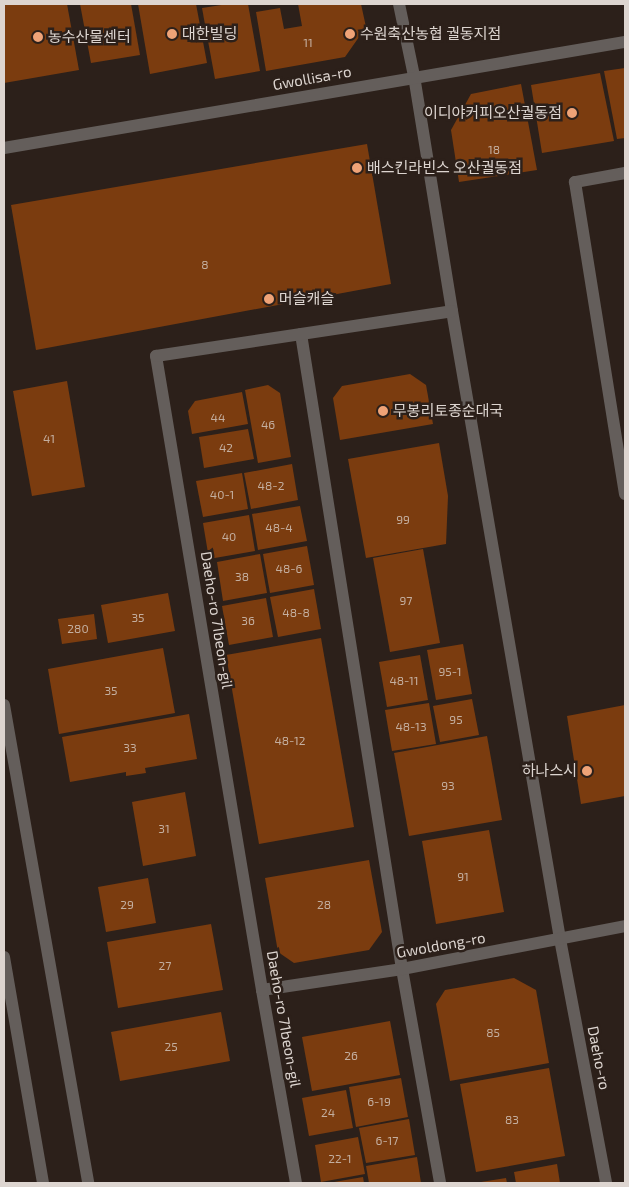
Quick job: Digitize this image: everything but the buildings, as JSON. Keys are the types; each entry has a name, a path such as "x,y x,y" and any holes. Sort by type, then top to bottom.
{"street":[{"path":"399,4 414,76"},
{"name":"Gwollisa-ro","path":"4,148 414,76 625,42"},
{"name":"Daeho-ro","path":"414,76 452,311 560,939 606,1183"},
{"path":"625,173 575,182 625,494"},
{"name":"Daeho-ro 71beon-gil","path":"296,1183 156,356 452,311"},
{"path":"301,334 402,968 440,1183"},
{"path":"4,705 88,1183"},
{"name":"Gwoldong-ro","path":"262,990 402,968 625,926"},
{"path":"4,957 43,1183"}],"place":[{"name":"대한빌딩","path":"172,34"},
{"name":"수원축산농협 궐동지점","path":"350,34"},
{"name":"농수산물센터","path":"38,37"},
{"name":"이디야커피오산궐동점","path":"572,113"},
{"name":"배스킨라빈스 오산궐동점","path":"357,168"},
{"name":"머슬캐슬","path":"269,299"},
{"name":"무봉리토종순대국","path":"383,411"},
{"name":"하나스시","path":"587,771"}]}
